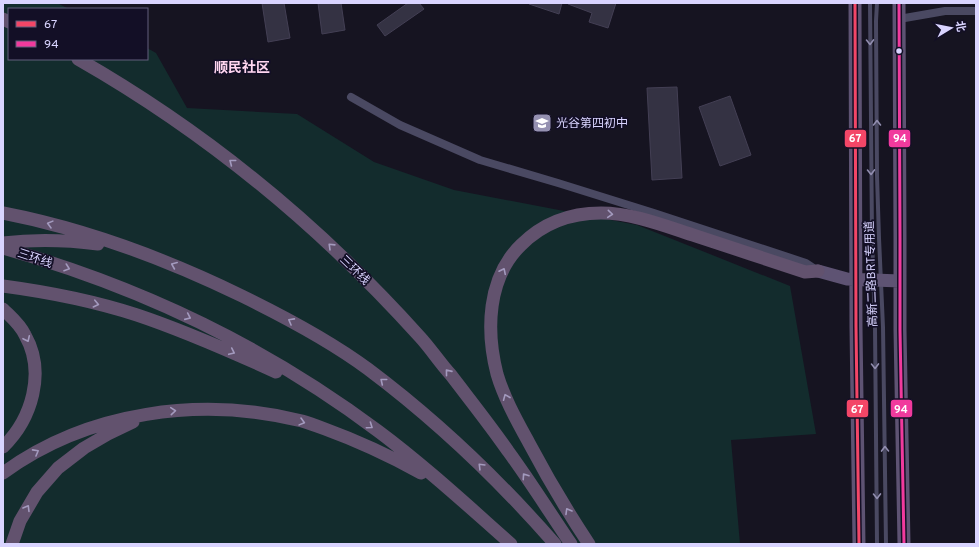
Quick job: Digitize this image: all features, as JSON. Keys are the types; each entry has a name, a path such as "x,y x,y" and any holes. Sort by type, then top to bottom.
{"highway":[{"name":"三环线","path":"80,60 160,110 217,150 323,239 373,287 421,338 465,394 508,450 571,544"},
{"path":"589,544 538,461 506,399 498,374 492,349 492,303 496,284 504,266 516,250 530,236 546,225 564,218 584,214 602,213 654,222 805,272 818,271"},
{"path":"3,214 28,218 88,235 149,255 268,308 325,340 367,368 455,441 528,514 555,544"},
{"path":"3,243 45,240 79,242 114,247 149,255"},
{"name":"三环线","path":"3,248 65,268 157,303 198,321 267,358 301,378 378,431 449,489 512,544"},
{"path":"3,286 100,304 174,328 224,348 277,372 338,403"},
{"path":"3,309 16,320 25,335 32,351 35,368 32,402 17,432 3,448"},
{"path":"3,473 35,452 64,437 101,424 156,413 188,410 225,410 262,413 303,421 369,446 421,472 449,489"},
{"path":"12,544 20,521 37,492 58,468 84,448 108,434 156,413"}],"main road":[{"path":"855,3 856,280 860,544"},
{"path":"898,3 900,330 904,544"},
{"path":"818,271 847,280 900,280"}],"street":[{"path":"899,19 945,11 976,11"},
{"path":"350,97 400,125 480,160 646,210 806,263 818,271"}],"lane":[{"name":"高新二路BRT专用道","path":"870,3 872,237 883,328 886,544"},
{"name":"高新二路BRT专用道","path":"877,3 877,544"}],"green space":[{"path":"3,3 57,3 67,8 8,8 8,60 148,60 148,49 156,53 187,108 297,114 374,162 454,190 637,225 790,286 816,434 731,440 740,544 3,544"}],"building":[{"path":"262,3 284,3 290,38 268,42"},
{"path":"318,3 341,3 345,30 322,34"},
{"path":"408,3 419,3 424,9 385,36 377,25"},
{"path":"529,3 562,3 559,14"},
{"path":"568,3 616,3 608,28 589,22 592,13"},
{"path":"677,87 682,178 652,180 647,88"},
{"path":"730,96 751,155 720,166 699,107"}],"transit line":[{"name":"67","path":"855,3 856,327 859,544"},
{"name":"94","path":"899,3 900,330 904,544"}],"place":[{"name":"光谷第四初中","path":"542,123"}],"district":[{"name":"顺民社区","path":"242,67"}]}
